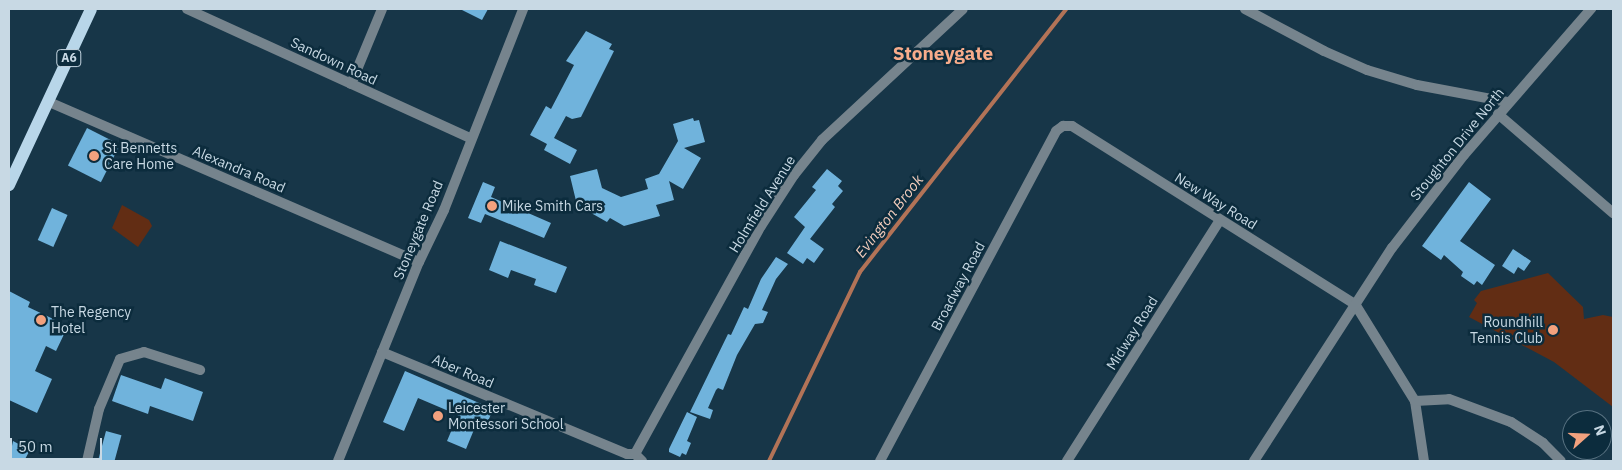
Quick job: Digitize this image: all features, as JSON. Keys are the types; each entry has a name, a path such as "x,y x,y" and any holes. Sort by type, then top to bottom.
{"main road":[{"name":"A6","path":"9,185 91,9"}],"street":[{"name":"Sandown Road","path":"187,9 470,138"},
{"path":"351,84 382,9"},
{"name":"Stoneygate Road","path":"338,461 419,262 444,210 470,138 523,9"},
{"name":"Holmfield Avenue","path":"638,458 762,226 794,176 822,140 964,9"},
{"path":"1245,9 1324,51 1367,70 1418,84 1508,102"},
{"name":"Stoughton Drive North","path":"1254,461 1392,248 1498,114 1591,9"},
{"name":"Alexandra Road","path":"48,102 419,262"},
{"path":"1498,114 1613,213"},
{"name":"New Way Road","path":"1062,126 1072,126 1355,304"},
{"name":"Broadway Road","path":"880,461 1056,131 1062,126"},
{"name":"Midway Road","path":"1067,461 1220,220"},
{"path":"1355,304 1415,401 1424,461"},
{"path":"87,461 98,409 120,359 144,352 200,370"},
{"name":"Aber Road","path":"382,352 638,458"},
{"path":"1415,401 1449,399 1511,422 1543,443 1561,461"}],"shaded area":[{"path":"122,205 149,220 152,226 138,247 112,228"},
{"name":"Roundhill Tennis Club","path":"1548,273 1583,307 1584,319 1603,315 1613,317 1613,407 1554,362 1469,317 1477,303 1474,300 1481,291"}],"building":[{"path":"460,9 488,9 482,20"},
{"path":"586,31 612,44 609,49 614,51 581,117 572,119 566,116 554,138 577,150 570,164 544,150 547,144 530,135 546,106 551,109 574,65 566,61"},
{"path":"693,118 694,121 699,120 705,142 684,148 701,158 683,189 669,181 674,200 656,205 660,216 624,226 610,218 607,222 577,205 570,176 597,169 602,188 621,197 648,189 645,179 659,174 678,141 673,124"},
{"name":"St Bennetts Care Home","path":"87,128 120,145 101,182 68,165"},
{"path":"827,169 842,181 838,186 843,191 832,204 835,207 810,239 824,249 814,263 807,258 803,264 787,253 805,227 794,217 816,190 812,187"},
{"name":"Mike Smith Cars","path":"483,182 495,187 491,197 551,223 544,238 485,214 481,223 468,218"},
{"path":"1469,182 1491,199 1460,241 1495,265 1482,285 1477,281 1474,285 1461,276 1463,272 1444,255 1441,260 1422,246"},
{"path":"52,208 68,215 53,247 38,240"},
{"path":"500,241 567,267 556,293 534,285 536,279 511,270 508,278 489,270"},
{"path":"1513,249 1531,261 1524,271 1518,267 1514,274 1502,266"},
{"path":"776,257 788,264 776,279 762,310 768,312 763,323 755,324 737,355 723,390 718,388 716,390 708,408 713,410 710,419 690,412 728,334 731,335 744,307 748,309 761,279"},
{"path":"9,291 30,302 28,307 68,326 56,351 46,346 35,371 52,379 37,413 9,400"},
{"path":"405,371 493,409 487,424 478,420 466,449 447,441 458,415 418,398 404,431 383,422"},
{"path":"121,375 161,389 165,378 203,392 193,421 150,406 148,414 112,401"},
{"path":"687,412 697,417 687,441 691,443 686,455 682,453 680,457 669,452 669,449"},
{"path":"106,431 121,435 115,461 98,461"},
{"path":"13,441 30,450 24,461 9,461"}],"waterway":[{"name":"Evington Brook","path":"769,461 860,272 1066,9"}],"place":[{"name":"St Bennetts Care Home","path":"94,156"},
{"name":"Mike Smith Cars","path":"492,206"},
{"name":"The Regency Hotel","path":"41,320"},
{"name":"Roundhill Tennis Club","path":"1553,330"},
{"name":"Leicester Montessori School","path":"438,416"}],"district":[{"name":"Stoneygate","path":"943,54"}]}
